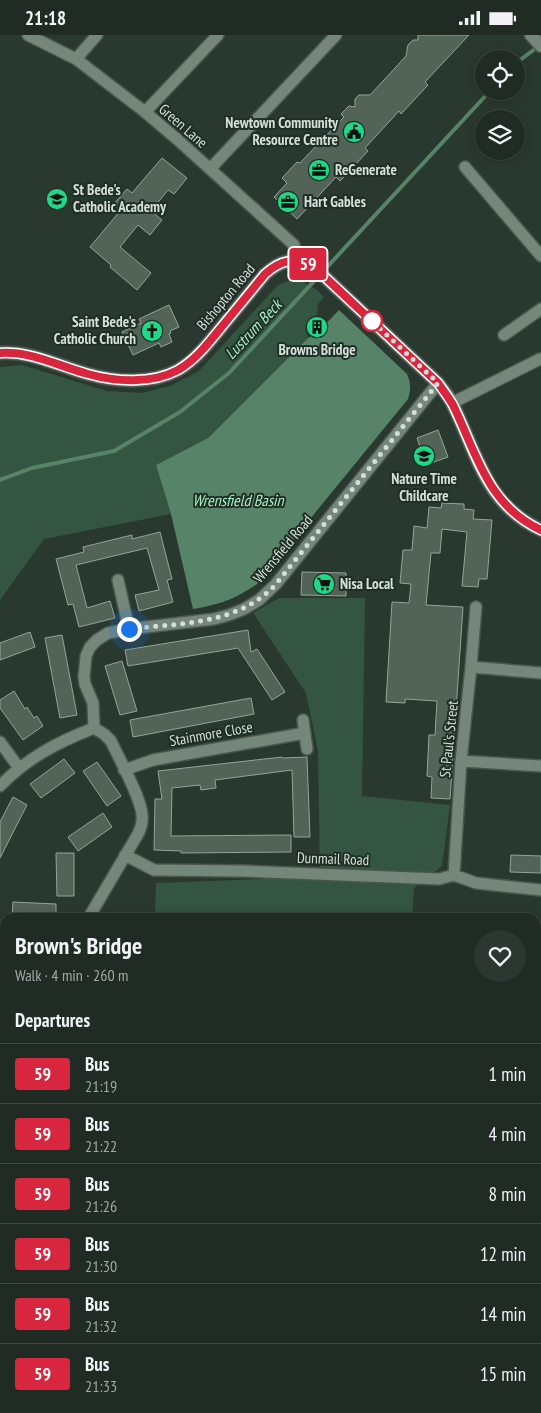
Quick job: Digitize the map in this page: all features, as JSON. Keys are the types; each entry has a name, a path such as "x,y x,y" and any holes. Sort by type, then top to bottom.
{"street":[{"name":"Green Lane","path":"28,35 76,59 144,112 294,245 298,261"},
{"path":"76,59 97,35"},
{"path":"144,112 218,35"},
{"path":"210,169 336,35"},
{"path":"531,35 541,46"},
{"path":"465,167 541,256"},
{"name":"Bishopton Road","path":"0,353 14,352 40,357 89,374 113,379 158,378 178,370 198,355 265,274 275,265 286,261 298,261 312,265 438,383 452,403 486,480 507,507 530,525 541,530"},
{"path":"504,335 541,309"},
{"path":"452,403 540,359"},
{"name":"Wrensfield Road","path":"94,728 94,703 85,684 84,677 86,655 90,647 108,633 214,619 244,609 259,600 276,584 438,383"},
{"path":"118,580 129,629"},
{"name":"St Paul's Street","path":"454,875 460,761 472,667 476,607"},
{"path":"472,667 541,673"},
{"path":"302,720 307,749"},
{"path":"0,786 19,768 43,751 94,728 111,741 140,803 142,825 91,913"},
{"name":"Stainmore Close","path":"124,770 153,760 304,733"},
{"path":"0,742 19,768"},
{"path":"460,761 541,766"},
{"name":"Dunmail Road","path":"125,855 154,871 243,871 439,879 454,875 476,883 541,890"}],"shaded area":[{"path":"297,278 317,290 324,297 318,304 317,314 305,329 308,338 208,438 156,465 171,514 44,539 0,600 0,367 22,365 107,391 142,393 170,386 199,371 278,285"},
{"path":"279,598 365,598 362,796 450,805 442,866 414,888 412,913 155,913 156,883 320,877 318,751 306,693 253,613"}],"water":[{"name":"Wrensfield Basin","path":"339,310 407,374 410,386 408,399 257,584 227,601 193,609 171,514 156,465 208,438 308,338 316,334"}],"building":[{"name":"Newtown Community Resource Centre","path":"418,35 469,35 425,82 428,85 401,114 399,111 365,148 368,151 340,181 336,177 297,219 274,197 287,183 282,178 297,162 300,163 344,117 341,114 349,106 355,107 355,99 359,95 370,95 406,56 408,45 413,40 418,40"},
{"path":"162,158 187,178 174,194 168,190 151,211 162,220 150,235 138,225 120,247 151,273 137,290 90,247 120,211 113,205 127,189 132,193"},
{"path":"169,305 179,327 170,331 171,333 169,334 172,342 161,347 159,343 133,355 122,332 141,323 139,319"},
{"path":"438,430 448,457 431,463 426,448 421,450 417,438"},
{"path":"442,503 464,504 464,509 474,510 473,519 492,520 487,579 479,579 478,587 462,586 467,532 442,529 440,553 431,553 426,605 463,607 450,799 431,798 432,777 427,776 429,735 435,735 437,701 405,699 405,703 386,702 392,602 409,603 411,584 400,583 403,550 412,550 414,526 427,528 429,507 441,508"},
{"path":"160,532 172,579 167,580 173,602 139,611 135,595 159,590 147,548 76,565 87,608 110,601 115,618 79,627 73,604 68,605 56,559 84,552 83,547 132,535 132,539"},
{"name":"Nisa Local","path":"302,572 346,573 346,596 301,595"},
{"path":"248,630 251,652 257,649 285,692 272,700 238,648 128,666 125,650"},
{"path":"30,632 35,647 0,660 0,643"},
{"path":"62,635 77,715 60,718 45,638"},
{"path":"122,661 137,711 120,715 105,666"},
{"path":"14,691 25,709 27,707 34,718 37,716 43,726 23,740 0,708 0,700"},
{"path":"251,698 254,714 133,737 130,720"},
{"path":"282,757 307,757 310,837 294,837 292,770 215,780 216,788 201,790 200,785 172,788 171,836 291,835 291,852 181,853 181,851 154,850 155,799 162,799 158,771"},
{"path":"64,759 75,773 41,798 30,784"},
{"path":"97,762 121,796 107,806 83,771"},
{"path":"13,797 27,805 0,858 0,822"},
{"path":"103,813 112,827 78,851 68,837"},
{"path":"56,853 74,853 74,896 57,896"},
{"path":"511,855 541,856 541,873 510,872"},
{"path":"13,902 56,904 56,913 12,913"}],"waterway":[{"name":"Lustrum Beck","path":"525,56 539,46"},
{"name":"Lustrum Beck","path":"0,480 32,468 114,451 180,412 229,373 482,100"}],"bus line":[{"name":"59","path":"0,353 14,352 40,357 89,374 113,379 158,378 178,370 198,355 265,274 275,265 286,261 298,261 312,265 438,383 452,403 486,480 507,507 530,525 541,530"}],"place":[{"name":"Newtown Community Resource Centre","path":"354,132"},
{"name":"ReGenerate","path":"319,170"},
{"name":"St Bede's Catholic Academy","path":"57,199"},
{"name":"Hart Gables","path":"288,202"},
{"name":"Browns Bridge","path":"317,327"},
{"name":"Saint Bede's Catholic Church","path":"152,331"},
{"name":"Nature Time Childcare","path":"424,456"},
{"name":"Nisa Local","path":"324,584"}],"route":[{"path":"129,629 214,619 244,609 259,600 276,584 328,517 438,383 372,321"}]}
